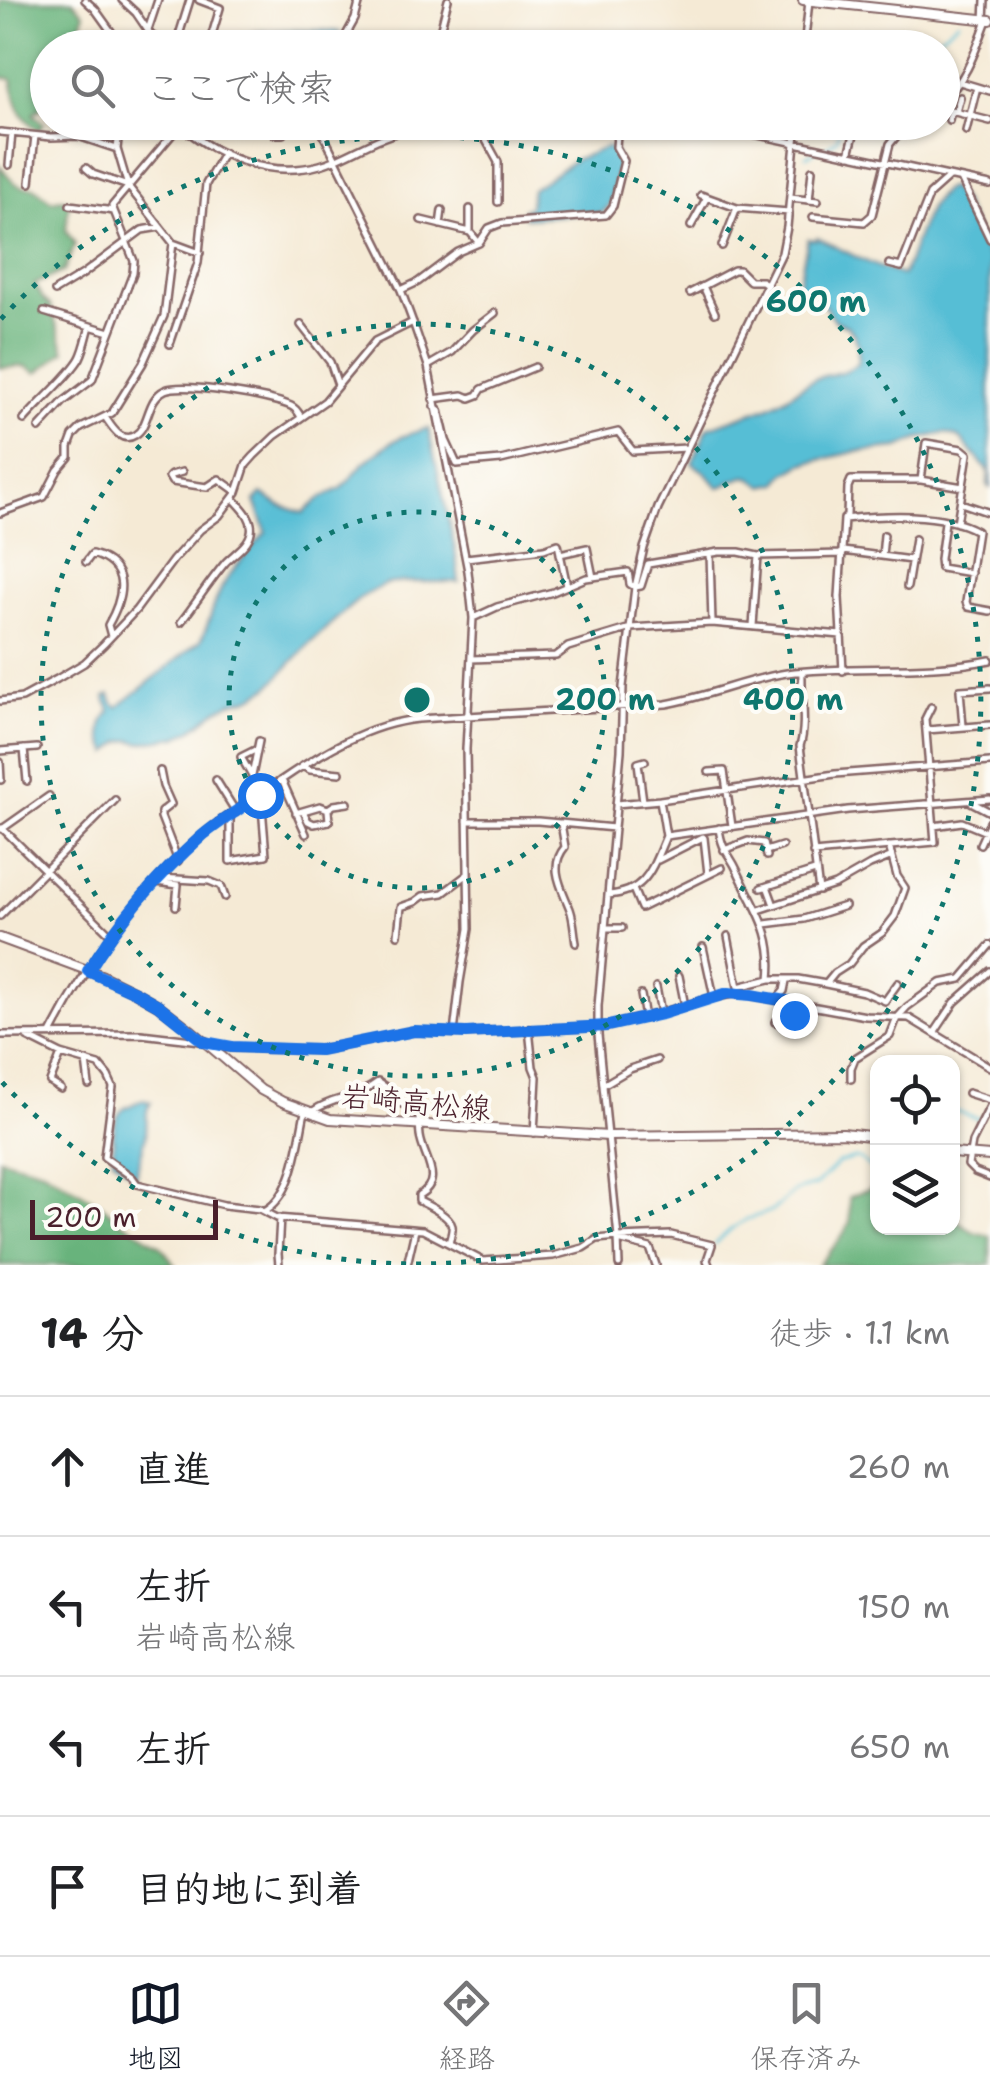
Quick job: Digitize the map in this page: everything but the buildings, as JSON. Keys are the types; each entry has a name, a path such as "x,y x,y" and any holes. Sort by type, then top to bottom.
{"main road":[{"path":"806,0 987,20"},
{"name":"岩崎高松線","path":"0,938 88,971 158,1005 262,1090 308,1113 354,1122 534,1133 609,1136 806,1132 870,1136"},
{"path":"960,1153 990,1156"}],"street":[{"path":"85,0 110,30"},
{"path":"122,0 148,30"},
{"path":"148,30 158,0"},
{"path":"181,30 190,0"},
{"path":"199,0 220,8 213,30"},
{"path":"349,30 360,0"},
{"path":"439,30 448,0"},
{"path":"805,30 806,0"},
{"path":"985,0 987,20 960,82 990,91"},
{"path":"966,131 977,87"},
{"path":"960,113 990,121"},
{"path":"0,132 30,136"},
{"path":"9,165 12,134"},
{"path":"30,182 35,140"},
{"path":"90,140 117,149"},
{"path":"118,140 128,186 173,243 200,252"},
{"path":"39,428 63,402 92,380 133,273 134,261 112,206 165,140"},
{"path":"200,140 236,160 265,167 297,168 321,165 376,140"},
{"path":"326,140 401,290 428,366 466,558 473,618 467,716 469,929 454,1033"},
{"path":"486,140 498,162 498,202"},
{"path":"401,290 478,243 489,228 502,223 606,214 613,206 624,161 617,140"},
{"path":"780,140 990,184"},
{"path":"619,1265 597,1026 635,587 652,522 782,253 794,140"},
{"path":"850,155 853,140"},
{"path":"813,216 864,222 872,215 894,140"},
{"path":"170,344 200,252 206,184 223,154"},
{"path":"86,168 128,186"},
{"path":"809,200 812,170"},
{"path":"890,264 901,267 930,194 949,177"},
{"path":"961,179 990,239"},
{"path":"691,226 704,196 738,208 789,212"},
{"path":"790,198 818,201"},
{"path":"70,206 114,210"},
{"path":"470,208 468,226 478,243"},
{"path":"722,246 738,208"},
{"path":"440,225 442,210"},
{"path":"421,220 470,232"},
{"path":"54,291 142,230 160,227"},
{"path":"0,513 44,497 69,457 73,436 112,413 143,363 164,316 173,243"},
{"path":"690,293 734,270 768,285"},
{"path":"702,286 715,313"},
{"path":"44,312 110,332"},
{"path":"428,366 452,352 495,313"},
{"path":"0,701 22,698 84,662 136,610 200,530 220,516 235,495 246,464 275,436 324,402 375,341 413,322"},
{"path":"300,325 330,362 338,385"},
{"path":"24,420 72,369 81,356 90,326"},
{"path":"433,402 463,395 470,398 482,389 536,367"},
{"path":"105,417 117,434 135,436 154,399 169,388 185,388 230,392 292,406 302,418"},
{"path":"433,402 458,464 501,460 618,432 634,451 687,448"},
{"path":"921,480 926,443 962,449 968,454 957,523"},
{"path":"181,622 252,532 247,514 220,479 207,487 172,482 171,475 182,472"},
{"path":"843,671 839,598 851,480 921,480 963,487"},
{"path":"961,502 990,513"},
{"path":"844,520 907,516 977,530 966,602 968,607 990,611"},
{"path":"945,521 941,568 971,574"},
{"path":"882,556 884,535"},
{"path":"907,587 915,539"},
{"path":"466,558 558,544 568,586"},
{"path":"560,554 587,548 593,577"},
{"path":"473,618 593,577 628,572 630,584 641,586 648,564 710,554 843,553 912,560"},
{"path":"86,562 92,554 99,555 111,562 118,574 120,602 108,626 112,636"},
{"path":"710,554 712,623"},
{"path":"753,626 758,556"},
{"path":"470,659 556,656 568,646 631,628 712,623 840,635"},
{"path":"51,1034 112,936 205,833 302,766 381,726 402,721 686,701 773,676 802,672 938,668 990,660"},
{"path":"802,672 804,732 800,746 819,890"},
{"path":"962,726 960,690 990,688"},
{"path":"813,854 934,842 925,719 931,706"},
{"path":"926,730 990,725"},
{"path":"216,780 233,814 230,861 266,855 261,794 242,757 258,745 252,776"},
{"path":"0,751 37,748"},
{"path":"24,749 27,781"},
{"path":"643,801 638,763 645,761"},
{"path":"0,762 1,780"},
{"path":"616,804 804,779 990,762"},
{"path":"302,766 340,772"},
{"path":"160,771 171,804 162,817 178,861"},
{"path":"709,772 724,771 732,826"},
{"path":"282,780 300,813 306,834"},
{"path":"49,796 1,830 112,936"},
{"path":"655,862 719,828 848,810 990,799"},
{"path":"0,916 115,800"},
{"path":"608,895 633,889 648,877 666,836 660,800"},
{"path":"968,801 990,812"},
{"path":"328,809 348,802"},
{"path":"300,813 320,806 328,809"},
{"path":"300,813 314,824 328,821 328,809"},
{"path":"468,821 561,822 614,828"},
{"path":"561,822 565,846 558,855 557,878 572,913 576,943"},
{"path":"934,826 962,822 986,832"},
{"path":"980,844 990,822"},
{"path":"719,828 721,844 765,924 770,978"},
{"path":"666,836 703,834"},
{"path":"703,834 708,874"},
{"path":"724,850 748,841 764,843 767,853 782,846"},
{"path":"826,984 895,916 905,888 897,876 889,846"},
{"path":"759,910 835,885 870,864 891,857"},
{"path":"633,889 641,908 722,868"},
{"path":"774,905 764,887 815,871"},
{"path":"398,935 401,907 423,896 442,893 468,874"},
{"path":"159,880 209,881 221,886 225,897"},
{"path":"159,880 178,885 176,906"},
{"path":"765,924 804,919 846,906"},
{"path":"606,928 622,928"},
{"path":"728,936 738,990"},
{"path":"851,1079 855,1058 890,1036 898,1018 928,990 940,982 961,978 990,946"},
{"path":"704,947 714,997"},
{"path":"935,1032 956,1002 990,967 982,956"},
{"path":"678,976 685,1006"},
{"path":"0,1035 161,1035 220,1046 320,1050 414,1031 454,1033 624,1024 770,978 826,984 885,1001 898,984"},
{"path":"777,999 784,992 786,980"},
{"path":"656,987 662,1014"},
{"path":"738,990 866,1016 909,1018 990,1068"},
{"path":"642,995 645,1018"},
{"path":"775,1022 788,1026 798,1003"},
{"path":"529,1028 537,1077 534,1133"},
{"path":"25,1036 61,1054 99,1065 113,1087 104,1157 137,1184 264,1211 280,1218 422,1230 483,1261 554,1256 583,1248 597,1239 671,1235 712,1245 709,1265"},
{"path":"61,1054 50,1082 61,1089"},
{"path":"603,1085 630,1069 657,1060"},
{"path":"86,1061 89,1085"},
{"path":"264,1211 272,1207 286,1188 308,1113 365,1092 378,1082 396,1102 418,1111 432,1183 419,1201 452,1224 449,1243"},
{"path":"968,1093 990,1103 968,1154 968,1166 990,1178"},
{"path":"279,1265 280,1218"},
{"path":"407,1265 415,1230"},
{"path":"618,1238 650,1248 656,1265"}],"green space":[{"path":"0,0 73,0 84,13 82,30 30,30 30,122 19,109 12,79 0,77"},
{"path":"0,166 17,184 34,187 51,201 69,201 66,230 75,244 64,271 35,284 50,305 65,351 37,373 25,366 0,368"},
{"path":"0,1158 43,1170 102,1205 161,1246 175,1265 0,1265"},
{"path":"870,1190 870,1235 960,1235 960,1223 990,1236 990,1265 819,1265 850,1222 849,1197"}],"water":[{"path":"607,147 619,160 611,204 602,213 525,218 523,209 529,207 532,189 576,159"},
{"path":"949,187 961,199 990,262 990,489 989,472 960,438 945,433 898,448 854,452 802,464 778,483 763,486 743,477 718,487 692,463 708,428 774,404 815,379 844,372 858,362 854,334 834,320 813,289 797,291 808,239 817,238 903,275 927,213"},
{"path":"428,428 459,582 386,584 345,611 268,688 217,710 177,737 121,742 109,753 102,732 110,711 105,697 110,695 118,707 200,641 225,582 266,532 255,501 262,494 303,513 342,488 386,446"},
{"path":"142,1100 151,1102 135,1177 113,1159 114,1131 120,1112"}],"waterway":[{"path":"948,30 959,21"},
{"path":"826,147 836,140"},
{"path":"806,156 818,150"},
{"path":"960,1113 980,1119"},
{"path":"715,1244 747,1219 772,1211 795,1191 816,1185 838,1163 855,1158 870,1167"}],"route":[{"path":"260,795 205,833 124,919 88,971 158,1005 204,1042 320,1050 414,1031 466,1033 608,1026 728,993 798,1003 794,1015"}]}
